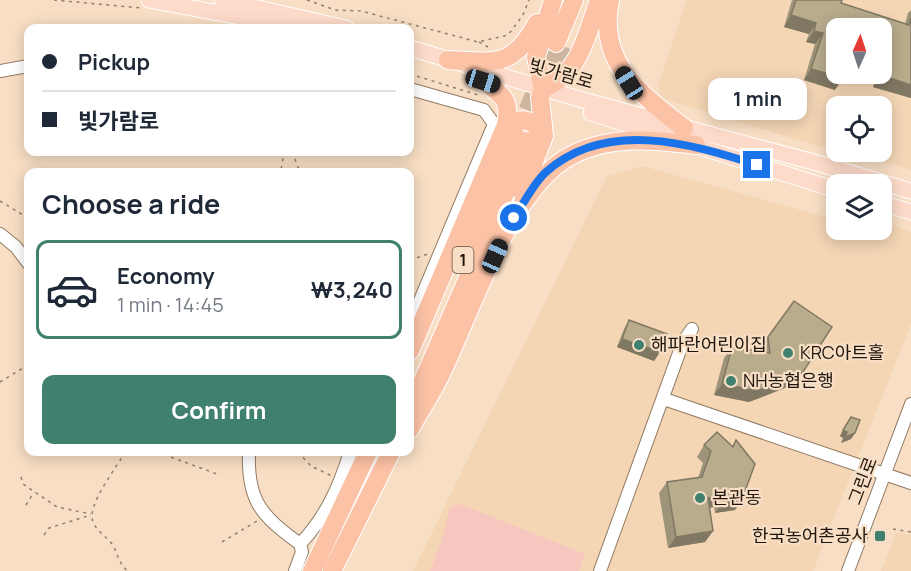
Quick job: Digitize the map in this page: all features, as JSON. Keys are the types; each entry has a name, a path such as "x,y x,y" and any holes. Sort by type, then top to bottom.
{"highway":[{"path":"574,0 562,45 588,0"},
{"path":"504,235 523,134 518,112 570,68 581,51 599,0"},
{"path":"610,0 608,24 611,47 622,71 643,96 684,128"},
{"path":"414,343 542,93 537,69 537,47 550,5"},
{"path":"448,60 497,62 527,42 550,5"},
{"path":"537,47 545,61 551,66 570,68"},
{"path":"483,81 503,97 523,134"},
{"name":"1","path":"414,375 523,134"},
{"name":"1","path":"414,401 523,134"},
{"path":"414,422 438,380 504,235 546,172 572,155 608,143 641,139 696,145"},
{"path":"312,571 366,456"},
{"path":"321,571 376,456"},
{"path":"332,571 389,456"},
{"path":"341,571 397,456"}],"main road":[{"path":"149,0 278,24"},
{"path":"222,0 328,24"},
{"name":"빛가람로","path":"414,49 826,186"},
{"name":"빛가람로","path":"414,60 483,81 684,128 911,191"},
{"path":"892,206 911,212"}],"street":[{"path":"0,72 24,67"},
{"path":"414,90 484,110 494,124 414,314"},
{"path":"0,234 16,246 24,257"},
{"path":"600,571 683,342 692,329"},
{"path":"664,399 911,483"},
{"name":"그린로","path":"848,571 911,404"},
{"path":"249,456 250,484 265,516 300,544 302,552 295,571"},
{"path":"300,544 321,520 340,481 349,456"}],"path":[{"path":"307,0 335,10 361,11 410,24"},
{"path":"414,25 478,42 508,35 523,15 529,0"},
{"path":"0,201 24,216"},
{"path":"414,259 440,250"},
{"path":"0,382 24,367"},
{"path":"122,456 102,486 92,515 93,522 114,547 115,555 127,571"},
{"path":"168,456 217,474"},
{"path":"301,456 310,466 340,481"},
{"path":"21,477 23,484 57,507 92,515"},
{"path":"26,506 35,492"},
{"path":"44,535 48,528 92,515"},
{"path":"222,542 265,516"},
{"path":"893,529 911,532"}],"shaded area":[{"path":"687,0 911,0 911,170 884,162 892,162 892,96 826,96 826,149 664,99 660,95 658,85"},
{"name":"한국농어촌공사","path":"642,166 826,217 826,240 892,240 892,225 911,232 911,324 813,571 413,571 607,176"},
{"path":"460,504 585,554 579,571 430,571 442,540 450,508"},
{"path":"896,532 911,535 911,571 881,571"}],"building":[{"path":"796,0 842,0 841,3 887,18 826,18 826,73 811,69 823,33 814,31 816,23 791,15"},
{"path":"911,18 911,85 892,79 892,20 909,25"},
{"name":"KRC아트홀","path":"794,301 832,327 803,372 757,391 722,384 732,347 770,353 768,337"},
{"path":"629,320 667,334 660,352 622,339"},
{"path":"851,417 860,420 855,433 845,437 847,432 843,430"},
{"name":"본관동","path":"717,432 733,447 736,440 755,464 745,491 742,491 743,499 723,502 722,496 708,498 713,531 676,537 667,482 702,477 711,451 704,445"}],"tunnel":[{"path":"517,135 556,43"},
{"path":"551,87 568,48"}],"place":[{"name":"해파란어린이집","path":"639,345"},
{"name":"KRC아트홀","path":"788,353"},
{"name":"NH농협은행","path":"731,381"},
{"name":"본관동","path":"700,498"},
{"name":"한국농어촌공사","path":"880,536"}],"route":[{"path":"514,218 546,172 572,155 608,143 641,139 696,145 757,165"}]}
